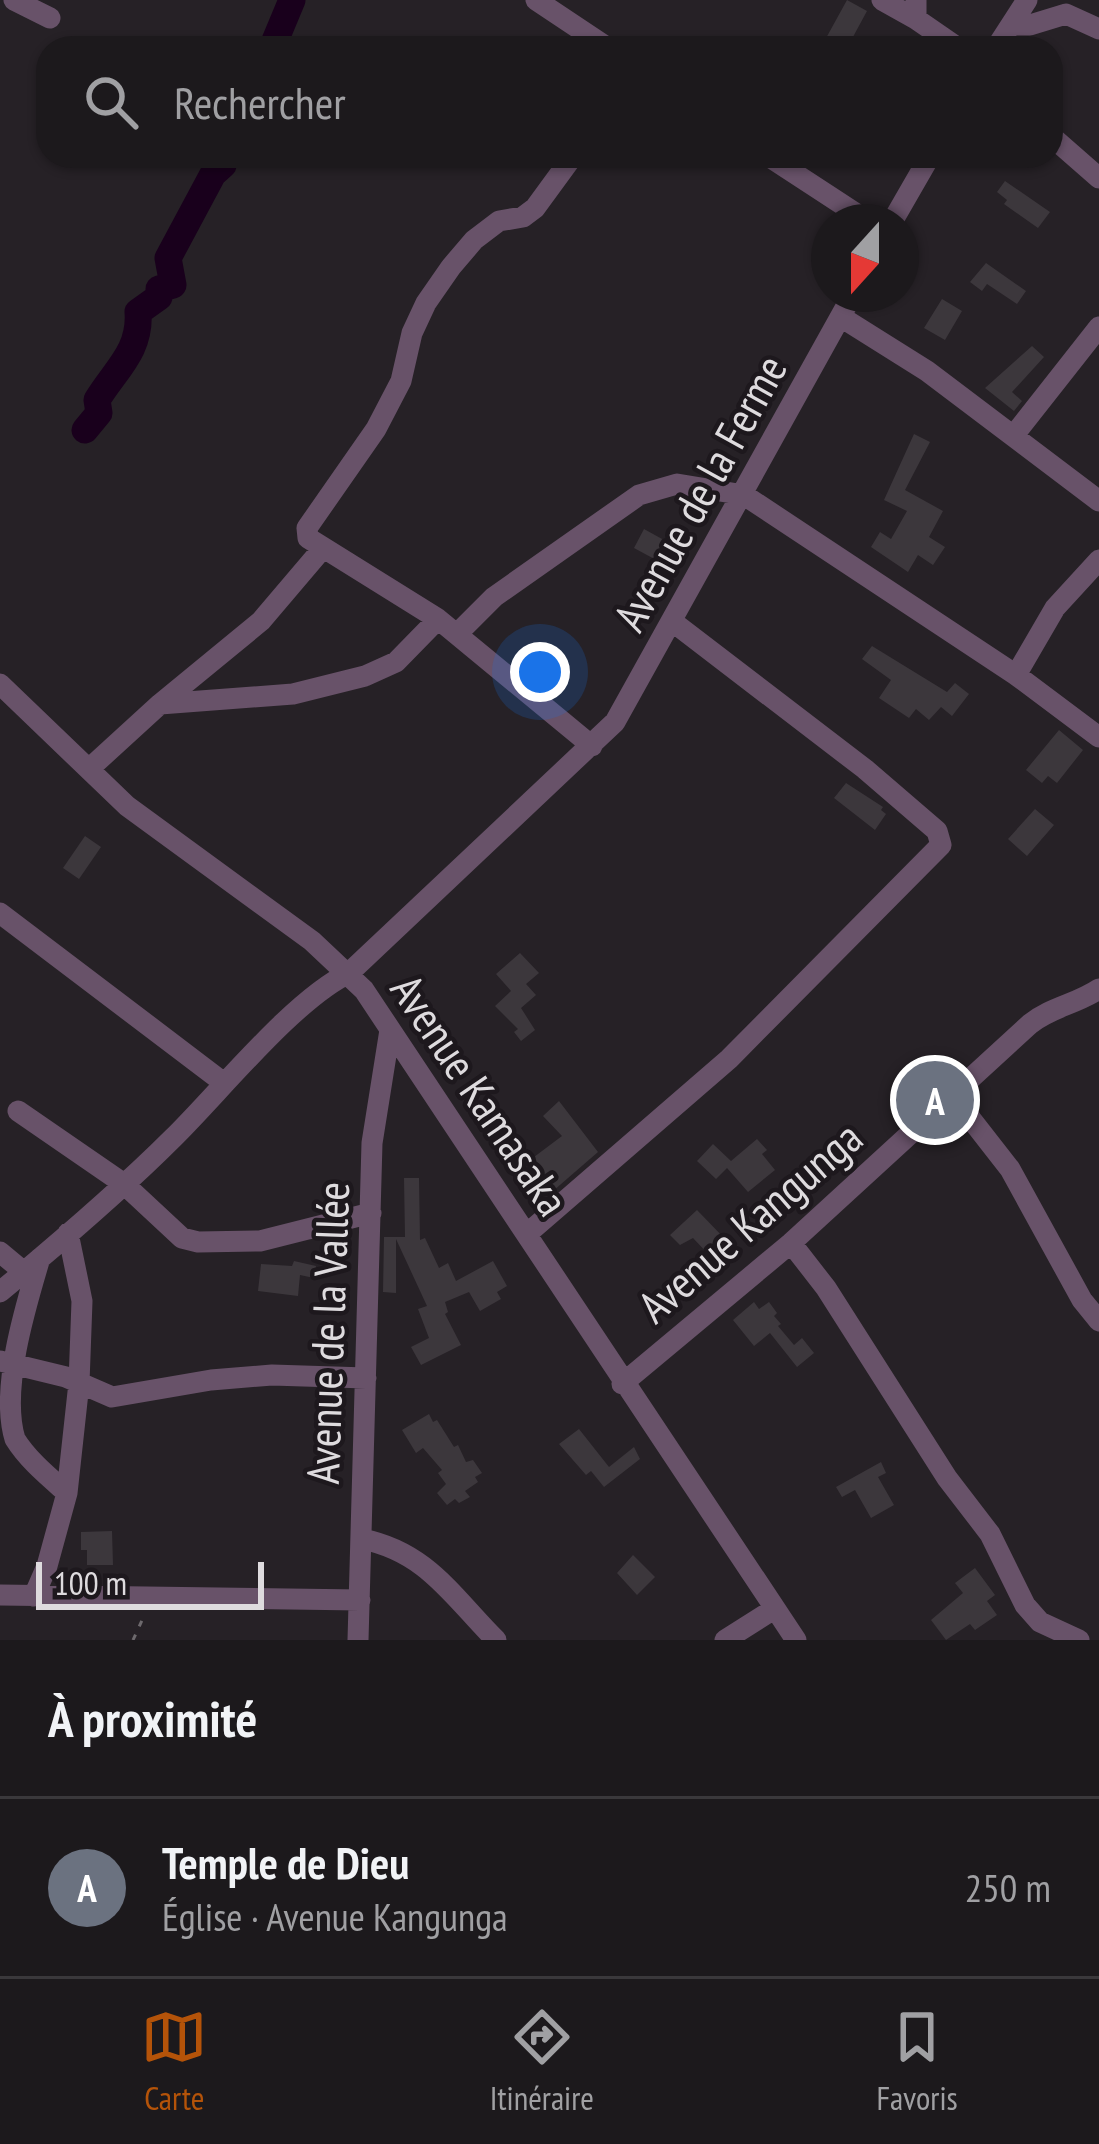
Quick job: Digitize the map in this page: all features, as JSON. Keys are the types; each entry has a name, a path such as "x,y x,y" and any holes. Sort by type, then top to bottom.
{"street":[{"path":"14,0 50,18"},
{"path":"536,0 590,36"},
{"path":"883,0 916,10 945,36"},
{"path":"1004,36 1027,0"},
{"path":"1010,26 1066,14 1099,29"},
{"path":"1063,146 1099,178"},
{"path":"565,168 536,208 523,217 499,221 475,240 425,303 412,333 401,381 363,451 307,528 308,538 458,633 476,653 592,746"},
{"path":"786,168 841,204"},
{"path":"902,204 923,168"},
{"name":"Avenue de la Ferme","path":"0,1292 124,1184 318,994 349,974 592,746 625,708 844,312"},
{"path":"841,317 927,371 1099,501"},
{"path":"1014,435 1099,327"},
{"path":"458,633 494,597 639,495 677,484 744,495 1016,675 1099,736"},
{"path":"90,769 261,621 323,548"},
{"path":"1016,675 1055,608 1099,560"},
{"path":"160,704 293,694 365,676 396,662 438,619"},
{"path":"528,1233 729,1060 941,845 937,831 865,769 674,622"},
{"name":"Avenue Kamasaka","path":"0,684 128,806 349,974 528,1233 622,1384 796,1640"},
{"path":"0,913 224,1083"},
{"name":"Avenue Kangunga","path":"622,1384 790,1243 1041,1016 1099,989"},
{"name":"Avenue de la Vallée","path":"358,1640 375,1114 390,1030"},
{"path":"953,1096 1010,1169 1082,1300 1099,1321"},
{"path":"18,1111 124,1184 182,1238 198,1242 288,1236 371,1213"},
{"path":"34,1596 67,1493 79,1383 82,1301 68,1233"},
{"path":"790,1243 826,1288 939,1466 990,1534 1024,1605 1040,1622 1078,1640"},
{"path":"0,1252 32,1265 5,1362 3,1403 10,1426 32,1461 67,1493"},
{"path":"5,1362 123,1397 252,1377 366,1378"},
{"path":"362,1538 421,1561 496,1640"},
{"path":"0,1595 360,1600"},
{"path":"725,1640 774,1609"}],"path":[{"path":"133,1640 153,1598"}],"building":[{"path":"847,0 867,11 853,36 827,36"},
{"path":"1005,181 1050,212 1038,228 1004,204 1007,200 997,192"},
{"path":"986,263 1026,291 1017,304 987,284 982,291 970,282"},
{"path":"942,299 962,311 945,340 924,328"},
{"path":"1032,346 1044,357 1012,392 1022,401 1014,411 985,388"},
{"path":"914,434 930,442 905,490 943,511 929,537 945,547 933,565 918,555 908,572 871,547 880,532 891,539 907,511 884,500"},
{"path":"644,529 682,550 671,568 634,548"},
{"path":"872,646 947,692 955,683 969,694 952,716 941,707 929,720 916,709 909,718 879,698 891,680 862,659"},
{"path":"1059,730 1083,750 1057,783 1048,776 1042,783 1026,770"},
{"path":"846,783 883,807 886,814 875,830 834,798"},
{"path":"1035,809 1054,825 1027,856 1008,839"},
{"path":"85,836 101,847 79,879 63,868"},
{"path":"520,953 539,973 526,984 536,995 521,1008 535,1030 521,1041 514,1032 518,1029 495,1006 511,991 496,974"},
{"path":"559,1101 598,1152 553,1191 530,1160 562,1136 543,1116"},
{"path":"757,1139 775,1170 748,1192 727,1168 716,1179 697,1161 713,1144 731,1161"},
{"path":"404,1178 419,1178 420,1240 425,1238 439,1268 448,1263 456,1281 493,1261 507,1286 497,1292 501,1299 480,1311 469,1292 445,1302 445,1314 461,1345 421,1365 411,1347 429,1338 418,1309 427,1306 396,1239 396,1293 383,1292 384,1237 405,1237"},
{"path":"697,1210 726,1240 710,1256 693,1238 680,1245 670,1235"},
{"path":"294,1261 316,1266 314,1278 300,1275 298,1296 258,1291 261,1264 292,1266"},
{"path":"754,1302 759,1309 769,1302 777,1313 778,1326 794,1345 802,1338 814,1353 797,1367 770,1333 754,1346 733,1320"},
{"path":"429,1414 454,1447 458,1445 466,1462 473,1460 482,1473 465,1491 470,1497 459,1503 455,1499 447,1505 437,1493 446,1484 438,1473 442,1470 423,1448 416,1453 402,1430"},
{"path":"579,1429 609,1467 634,1447 640,1459 604,1487 591,1471 586,1475 559,1444"},
{"path":"881,1462 886,1473 878,1477 894,1505 871,1518 855,1490 842,1497 836,1487"},
{"path":"112,1531 113,1565 87,1565 81,1532"},
{"path":"633,1555 655,1577 637,1595 617,1573"},
{"path":"975,1568 995,1595 987,1601 997,1615 975,1630 970,1624 946,1640 931,1620 963,1593 955,1583"}],"waterway":[{"path":"277,36 292,0"},
{"path":"85,430 99,413 97,400 131,349 138,312 159,297 159,289 173,285 168,258 220,168"}],"place":[{"name":"Temple de Dieu","path":"935,1100"}]}
